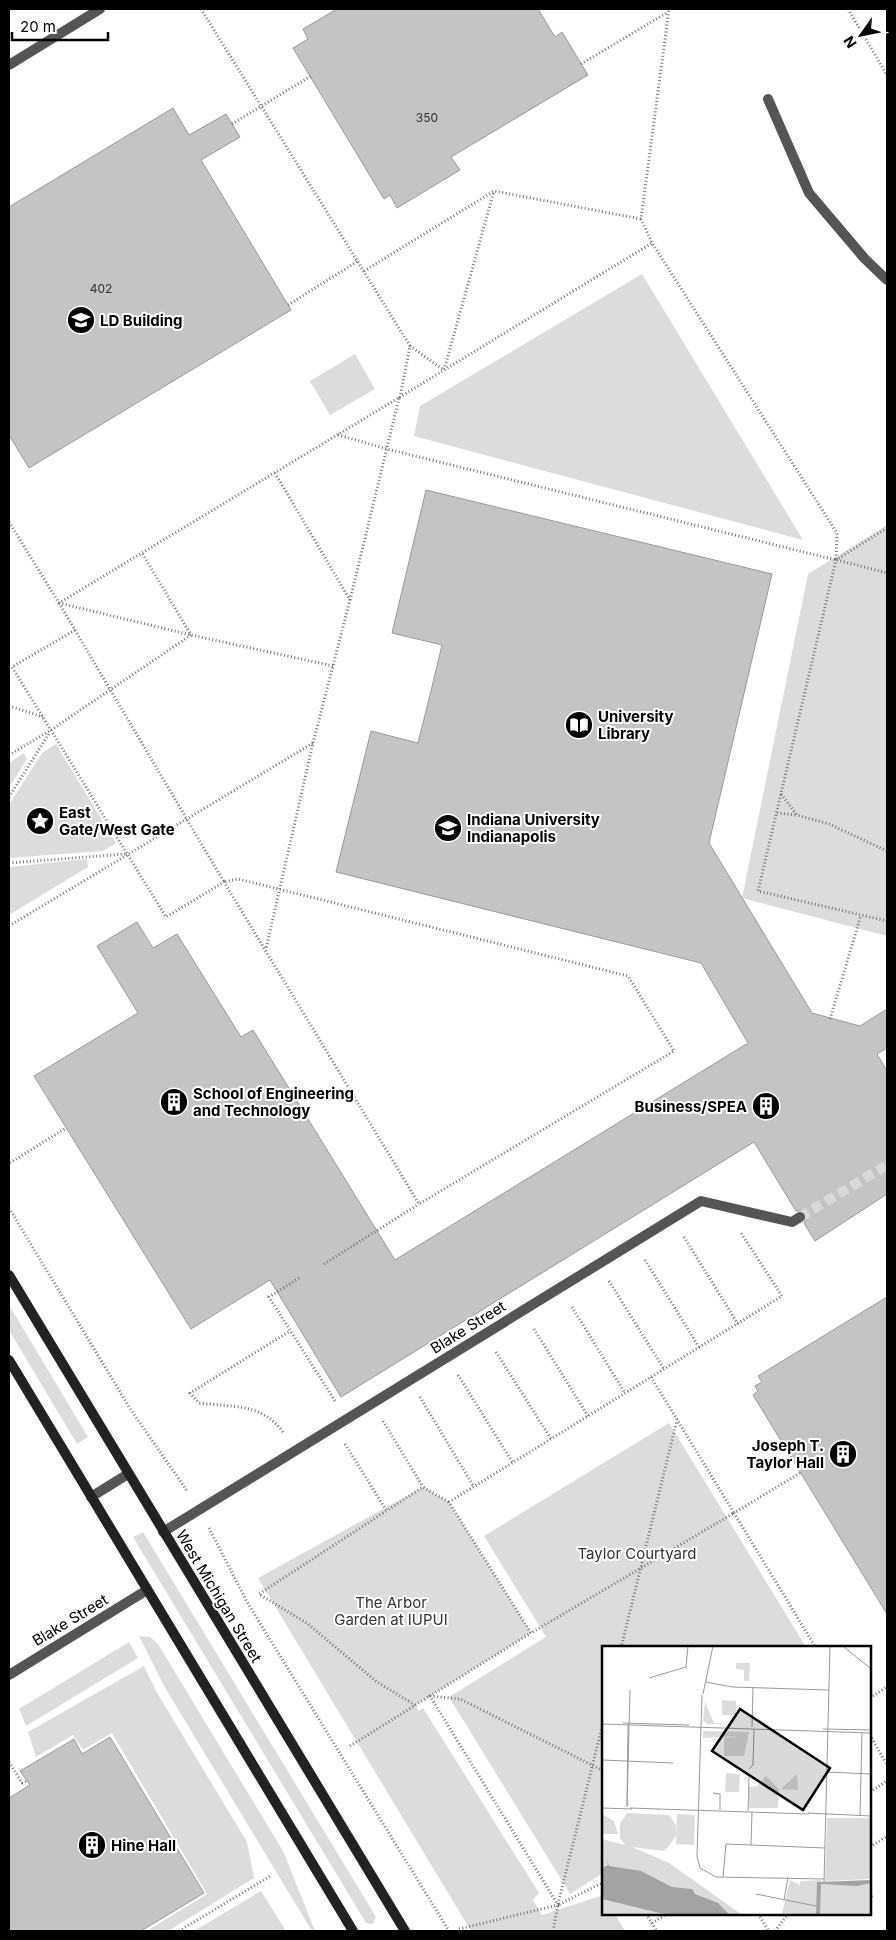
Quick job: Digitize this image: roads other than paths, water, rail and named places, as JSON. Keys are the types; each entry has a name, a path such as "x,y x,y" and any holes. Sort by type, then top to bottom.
{"main road":[{"name":"West Michigan Street","path":"9,1275 405,1931"},
{"path":"9,1360 353,1931"}],"street":[{"path":"9,65 96,10"},
{"path":"768,99 809,193 865,259 887,280"},
{"name":"Blake Street","path":"163,1532 701,1201 722,1204 792,1222 800,1217"},
{"path":"91,1497 128,1474"},
{"name":"Blake Street","path":"9,1675 147,1590"}],"tunnel":[{"path":"800,1217 887,1165"}],"place":[{"name":"LD Building","path":"81,320"},
{"name":"University Library","path":"579,725"},
{"name":"East Gate/West Gate","path":"40,821"},
{"name":"Indiana University Indianapolis","path":"448,828"},
{"name":"School of Engineering and Technology","path":"174,1102"},
{"name":"Business/SPEA","path":"766,1106"},
{"name":"Joseph T. Taylor Hall","path":"843,1454"},
{"name":"Hine Hall","path":"92,1845"}],"park label":[{"name":"Taylor Courtyard","path":"637,1553"},
{"name":"The Arbor Garden at IUPUI","path":"391,1610"}]}
